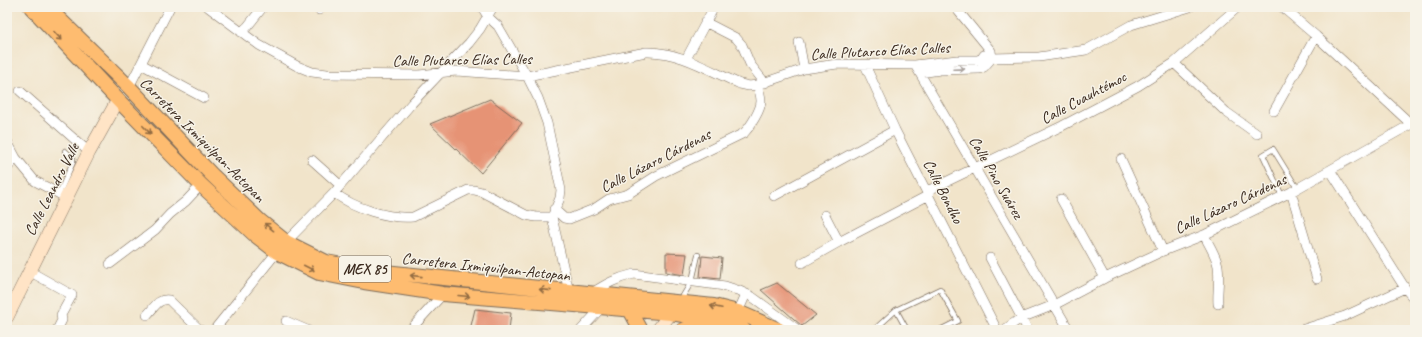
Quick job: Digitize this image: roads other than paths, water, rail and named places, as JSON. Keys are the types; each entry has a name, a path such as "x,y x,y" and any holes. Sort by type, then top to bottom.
{"main road":[{"name":"MEX 85","path":"31,7 118,100 201,185 255,235 282,246 319,273 364,282 443,294 630,310 675,308 737,326 744,330"},
{"name":"Carretera Ixmiquilpan-Actopan","path":"47,7 128,87 211,174 260,221 282,246 326,262 375,272 590,294 675,308 714,306 738,312 782,327"},
{"path":"630,310 640,330"},
{"path":"683,330 713,320"}],"street":[{"path":"128,87 170,7"},
{"name":"Calle Plutarco Elías Calles","path":"208,7 241,32 272,52 297,66 312,72 327,74 419,75 456,71 527,76 646,52 658,51 686,60 740,84 749,86 761,84 804,69 837,64 915,65 957,60 978,60 988,56 1039,57 1086,50 1131,26 1190,7"},
{"path":"241,32 247,27 263,7"},
{"path":"482,7 488,17 498,26 527,76 538,98 548,124 562,190 553,213 569,292"},
{"path":"214,330 282,246 334,193 441,72 455,60 480,30 493,7"},
{"path":"686,60 714,7"},
{"path":"920,73 940,70 979,69 984,67 991,51 955,7"},
{"name":"Calle Cuauhtémoc","path":"802,263 975,168 1062,126 1138,86 1174,63 1238,7"},
{"path":"1282,7 1413,123"},
{"path":"705,22 736,38 742,45 761,84"},
{"path":"1274,111 1316,36"},
{"path":"799,42 804,69"},
{"path":"1174,63 1226,112 1257,134"},
{"path":"141,64 204,98"},
{"name":"Calle Bondho","path":"865,65 895,130 997,330"},
{"name":"Calle Pino Suárez","path":"915,65 1069,330"},
{"name":"Calle Lázaro Cárdenas","path":"553,213 564,218 568,218 594,208 609,199 628,194 656,176 744,133 761,105 761,84"},
{"path":"20,91 89,152"},
{"name":"Calle Leandro Valle","path":"7,316 29,271 62,196 118,100"},
{"name":"Calle Lázaro Cárdenas","path":"1004,330 1021,318 1054,305 1105,278 1164,251 1204,235 1290,192 1413,123"},
{"path":"774,196 895,130"},
{"path":"7,141 16,158 35,181 62,196"},
{"path":"7,168 16,158"},
{"path":"312,160 340,185"},
{"path":"1121,160 1164,251"},
{"path":"1330,170 1405,288 1415,300"},
{"path":"110,264 155,230 201,185"},
{"path":"334,193 356,206 404,218 413,217 468,190 482,192 526,215 536,217 553,213"},
{"path":"1290,192 1318,279"},
{"path":"1061,199 1105,278"},
{"path":"825,215 839,242"},
{"path":"1204,235 1216,258 1218,267 1218,304"},
{"path":"990,258 1028,330"},
{"path":"29,271 72,295 61,315 62,320 57,330"},
{"path":"590,294 619,277 634,274 725,286 746,294 782,327 798,330"},
{"path":"1301,330 1345,316 1405,288"},
{"path":"410,330 443,294"},
{"path":"738,312 746,294"},
{"path":"147,315 159,301 163,299 169,300 200,330"},
{"path":"581,330 602,307"},
{"path":"658,330 675,308"},
{"path":"286,321 307,330"}],"lane":[{"path":"1273,148 1290,192 1263,155 1273,148"},
{"path":"62,196 61,189 73,162 73,158 65,151"},
{"path":"675,308 692,282 698,255"},
{"path":"874,330 896,310 940,288 958,321 940,330"},
{"path":"896,310 907,330"}]}
